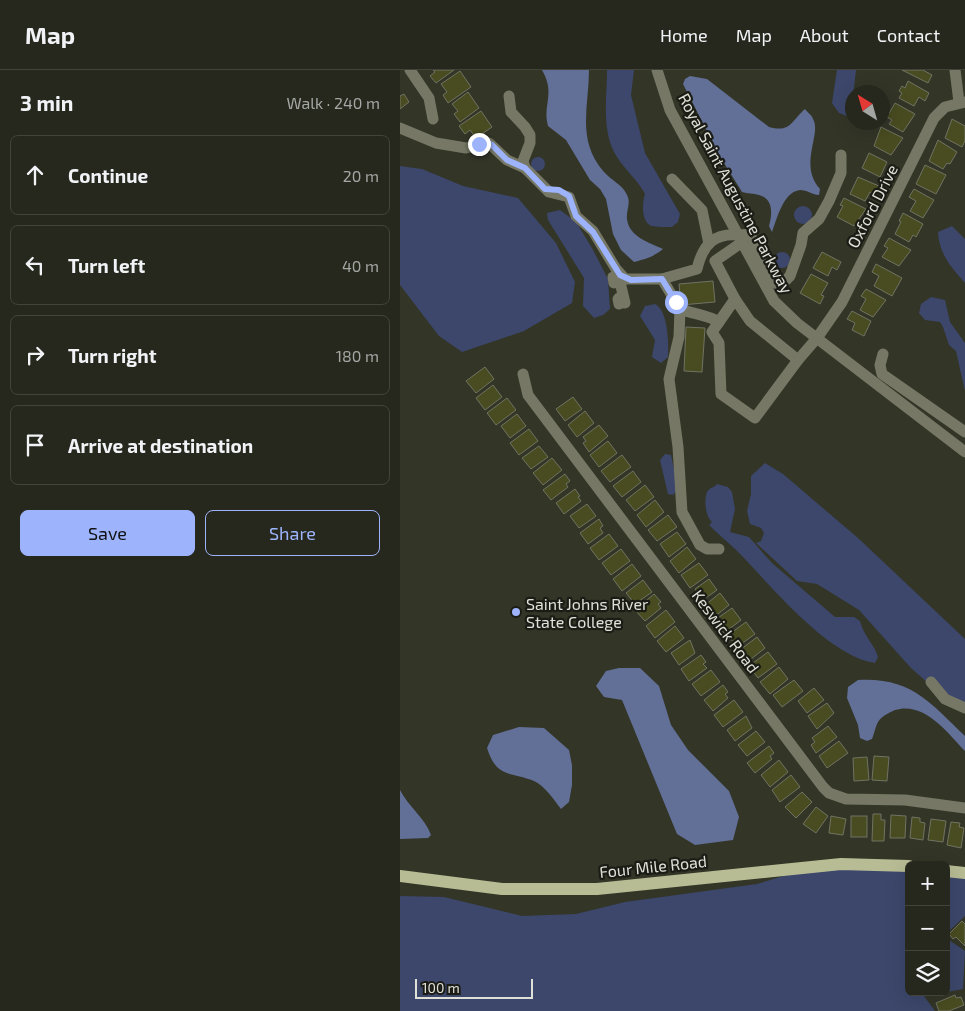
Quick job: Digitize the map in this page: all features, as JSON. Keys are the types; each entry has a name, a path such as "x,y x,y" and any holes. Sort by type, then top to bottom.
{"main road":[{"name":"Four Mile Road","path":"400,876 502,889 593,889 841,864 905,866"},
{"path":"950,871 965,873"}],"street":[{"path":"410,70 429,98 433,120"},
{"name":"Royal Saint Augustine Parkway","path":"657,70 670,110 774,301 784,312 965,452"},
{"path":"954,70 962,102"},
{"path":"509,96 511,112 526,127 530,135 530,143 523,161 525,168"},
{"name":"Oxford Drive","path":"719,322 712,332 719,343 721,394 755,418 798,360 817,338 842,302 934,118 945,107 962,102"},
{"path":"400,128 436,143 466,148 489,143 507,160 525,168 545,189 554,195 569,196 576,216 588,225 618,278 623,280 620,282 625,303 622,297 619,298 619,304 618,299"},
{"path":"798,360 750,321 735,299 715,261 739,239 751,236 769,276 774,282 783,283 794,267 802,233 819,219 829,201 839,178 841,162"},
{"path":"672,179 702,210 709,244"},
{"path":"618,278 631,280 662,279 697,269 701,252 709,244 728,233 739,239"},
{"path":"662,279 680,309 679,336 669,379 678,447 682,512 700,545 707,549 719,549"},
{"path":"680,309 704,317 710,316 719,322 735,299"},
{"path":"883,354 880,365 882,374 938,416 965,432"},
{"name":"Keswick Road","path":"523,374 528,395 829,793 846,799 905,800 965,808"},
{"path":"931,682 945,699 965,708"}],"shaded area":[{"path":"542,70 589,70 586,123 590,148 595,160 604,172 626,193 629,203 627,219 632,230 646,242 663,249 656,254 634,262 621,250 613,234 606,199 600,189 590,180 566,140 548,126 546,112 548,86"},
{"path":"607,70 634,70 631,95 645,153 680,214 678,222 672,227 659,227 648,224 644,217 643,207 645,194 620,162 612,147 606,115"},
{"path":"837,70 856,70 854,85 845,85 845,115 839,113 832,103"},
{"path":"690,76 707,79 769,127 782,128 790,125 805,109 812,118 815,125 815,133 810,160 814,180 820,189 819,195 800,190 794,192 785,201 772,232 769,226 771,217 770,204 764,197 742,192 719,155 683,84 685,79"},
{"path":"535,157 541,157 545,164 541,171 535,171 531,167 531,161"},
{"path":"400,166 422,169 463,186 518,198 556,243 575,282 572,303 524,331 462,352 439,336 400,285"},
{"path":"799,206 807,206 812,211 810,222 799,224 794,219 794,211"},
{"path":"560,210 576,222 608,279 610,309 603,315 594,318 583,306 584,278 548,220 547,213"},
{"path":"952,226 965,239 965,283 943,254 939,240 938,232"},
{"path":"782,252 790,260 782,268 774,260"},
{"path":"931,297 945,300 950,322 965,343 965,391 956,351 949,345 943,327 940,322 925,320 919,313 921,304"},
{"path":"655,304 663,313 668,336 668,357 661,363 652,357 655,340 640,316 645,306"},
{"path":"665,454 671,455 678,489 673,495 668,494 660,460"},
{"path":"765,463 783,474 858,538 965,639 965,710 946,699 911,668 859,610 817,584 797,581 756,543 761,541 764,533 761,528 750,524 747,511 751,494 751,476"},
{"path":"717,484 728,487 732,492 735,509 730,532 749,537 772,563 835,617 854,617 860,621 864,632 877,653 878,657 875,663 858,658 822,636 788,605 741,555 709,525 712,522 705,503 706,495 708,490"},
{"path":"619,668 640,668 659,686 671,725 688,750 729,791 739,817 733,840 695,845 677,834 622,700 604,697 596,686 606,671"},
{"path":"858,680 877,680 893,683 919,694 965,736 965,751 934,720 916,710 906,708 895,710 882,717 877,724 872,739 867,741 860,738 858,725 847,698 848,687"},
{"path":"519,727 544,728 569,750 572,765 572,785 569,802 561,809 538,783 505,772 495,765 491,758 487,748 493,735"},
{"path":"400,790 428,829 431,835 428,838 400,839"},
{"path":"842,869 905,870 905,996 924,996 935,1011 400,1011 400,896 444,897 522,916 576,914 625,902 757,884 793,873"},
{"path":"950,876 965,878 965,916 950,930"},
{"path":"950,941 965,951 963,989 950,991"}],"building":[{"path":"433,70 454,70 436,83 430,76 435,72"},
{"path":"902,70 923,70 932,75 928,83"},
{"path":"460,71 471,87 448,103 443,95 447,92 441,84"},
{"path":"908,81 929,93 925,101 919,97 914,106 899,98 902,93 899,91 902,86 905,88"},
{"path":"468,92 479,108 460,122 454,114 458,111 452,104"},
{"path":"404,94 409,102 400,109 400,96"},
{"path":"895,103 915,114 903,132 890,125 892,120 890,119 890,112"},
{"path":"481,111 492,127 476,138 470,130 465,134 459,126"},
{"path":"952,119 965,126 965,141 962,147 945,138"},
{"path":"880,130 887,130 903,138 891,155 874,146"},
{"path":"938,140 957,152 950,164 947,163 943,169 929,161"},
{"path":"869,153 887,162 880,177 862,168"},
{"path":"925,165 946,175 936,194 916,184"},
{"path":"858,177 879,186 875,194 870,192 865,201 850,194"},
{"path":"914,189 934,200 923,218 910,211 916,201 909,197"},
{"path":"844,198 866,209 854,226 837,217 843,206 840,205"},
{"path":"903,213 923,224 916,237 913,235 909,242 895,234"},
{"path":"889,238 911,250 899,266 882,257 888,248 884,246"},
{"path":"822,252 841,262 837,270 832,267 828,276 813,268"},
{"path":"876,264 902,278 892,296 874,286 879,276 872,272"},
{"path":"811,274 828,283 821,295 824,296 820,304 800,293"},
{"path":"713,281 715,302 681,305 679,284"},
{"path":"866,289 886,300 873,317 860,310 866,299 861,296"},
{"path":"852,311 871,321 864,336 852,330 855,323 847,319"},
{"path":"686,327 705,328 702,372 684,371"},
{"path":"485,367 494,379 476,393 466,381"},
{"path":"493,385 502,397 485,410 476,398"},
{"path":"573,397 582,409 565,421 556,409"},
{"path":"507,398 516,410 496,425 487,413"},
{"path":"585,411 594,423 577,437 568,425"},
{"path":"517,414 526,426 510,438 501,426"},
{"path":"599,425 608,436 589,452 583,443 586,441 583,437"},
{"path":"529,429 538,441 519,455 510,443"},
{"path":"608,441 617,453 599,467 590,455"},
{"path":"539,446 548,457 531,469 522,458"},
{"path":"622,455 631,467 610,482 601,471"},
{"path":"552,458 562,470 543,485 533,473"},
{"path":"633,471 641,482 622,497 613,486"},
{"path":"565,474 570,481 566,484 568,487 551,500 543,490"},
{"path":"645,485 654,497 635,511 626,500"},
{"path":"575,489 581,501 564,514 556,503"},
{"path":"655,500 664,512 646,527 637,515"},
{"path":"587,504 596,516 579,528 570,516"},
{"path":"668,515 677,527 657,541 648,530"},
{"path":"599,519 603,526 600,528 603,533 588,544 580,533"},
{"path":"677,532 686,544 669,557 660,544"},
{"path":"609,534 618,546 599,560 590,548"},
{"path":"687,547 696,559 679,573 670,561"},
{"path":"621,549 630,561 611,575 602,563"},
{"path":"699,563 708,575 690,588 681,575"},
{"path":"632,564 641,576 622,591 613,579"},
{"path":"709,579 717,590 700,602 695,595 698,593 695,589"},
{"path":"643,580 652,592 635,604 626,593"},
{"path":"720,593 729,605 713,618 704,606"},
{"path":"654,594 661,602 658,604 661,608 645,621 635,610"},
{"path":"732,608 741,620 724,633 715,620"},
{"path":"666,610 675,622 655,638 646,626"},
{"path":"746,622 755,634 737,647 728,635"},
{"path":"675,626 684,638 666,652 657,641"},
{"path":"757,637 765,648 746,663 741,656 743,654 740,650"},
{"path":"690,640 695,653 679,665 671,653"},
{"path":"768,652 777,664 758,678 749,666"},
{"path":"701,655 706,662 703,664 707,668 689,681 681,669"},
{"path":"779,667 788,679 770,694 760,682"},
{"path":"711,670 720,682 701,696 692,684"},
{"path":"794,680 803,691 782,707 773,695"},
{"path":"723,685 728,692 725,694 728,698 713,711 704,700"},
{"path":"814,688 824,700 807,713 798,701"},
{"path":"734,700 743,712 723,727 714,715"},
{"path":"827,703 834,713 817,729 808,716"},
{"path":"746,716 752,728 735,741 727,730"},
{"path":"828,726 837,737 816,753 811,745 815,742 812,738"},
{"path":"756,731 765,742 747,756 738,745"},
{"path":"839,741 848,753 827,768 819,756"},
{"path":"769,746 774,753 770,756 772,759 755,773 747,763"},
{"path":"874,756 889,757 887,781 872,780"},
{"path":"867,757 869,780 854,781 853,758"},
{"path":"779,760 788,772 770,787 761,775"},
{"path":"791,775 800,787 780,802 772,790"},
{"path":"802,792 812,802 796,818 785,807"},
{"path":"816,807 828,816 816,833 803,824"},
{"path":"873,814 881,814 881,820 885,820 884,841 872,841"},
{"path":"891,815 906,816 905,838 890,838"},
{"path":"831,816 846,819 843,835 829,833"},
{"path":"851,816 867,816 867,837 851,837"},
{"path":"912,817 920,818 920,822 925,823 923,840 910,838"},
{"path":"931,819 946,821 943,842 928,840"},
{"path":"951,822 960,823 959,827 964,828 961,848 947,845"},
{"path":"962,921 965,924 965,946 956,937 953,939 950,933"},
{"path":"955,995 956,998 961,997 964,1005 949,1011 939,1011 936,1003"}],"place":[{"name":"Saint Johns River State College","path":"516,612"}],"route":[{"path":"479,144 486,142 492,145 507,160 525,168 545,189 559,190 569,196 572,199 576,216 588,225 620,275 625,279 631,280 662,279 676,302"}]}
